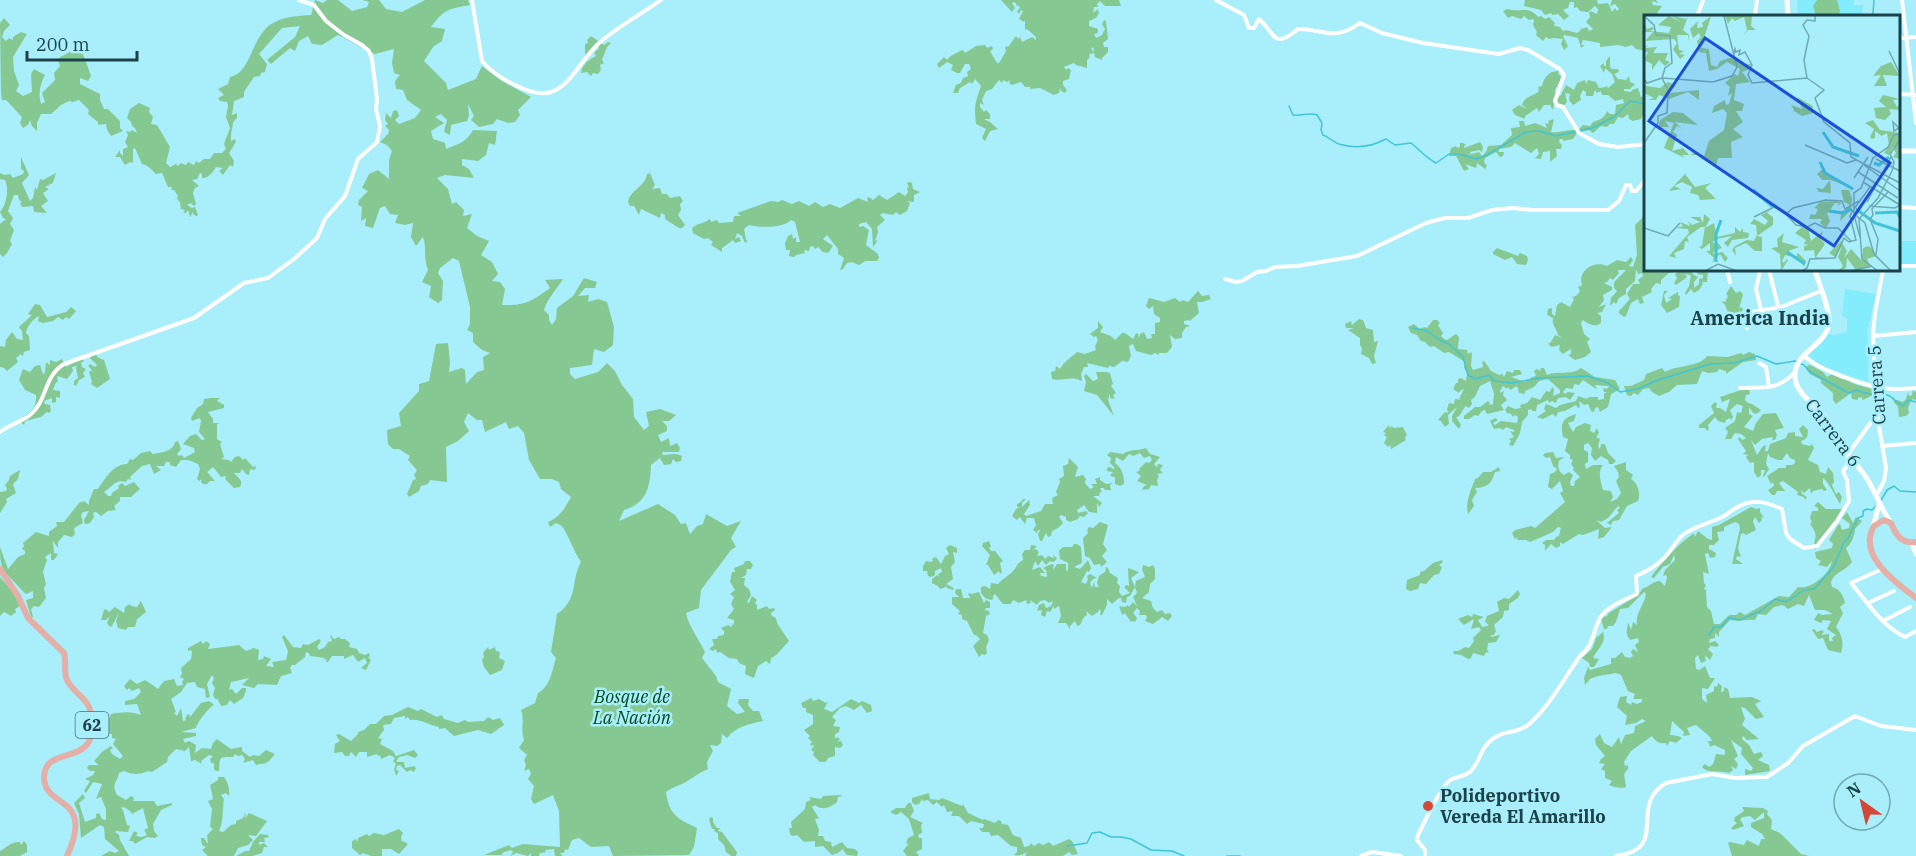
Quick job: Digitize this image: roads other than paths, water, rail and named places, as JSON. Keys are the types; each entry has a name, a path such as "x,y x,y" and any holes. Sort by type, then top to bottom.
{"main road":[{"path":"1787,0 1788,15"},
{"path":"1796,370 1803,357 1824,337 1828,329 1828,314 1816,272"},
{"name":"Carrera 6","path":"1796,370 1795,380 1799,388 1826,418 1848,454 1868,480 1879,504"},
{"path":"1879,504 1900,539 1914,543 1916,554"},
{"path":"1879,504 1869,540 1870,549 1883,569 1916,598"},
{"path":"1873,527 1880,521 1891,523"},
{"name":"62","path":"1,572 10,582 28,618 64,653 68,682 88,704 91,713 91,730 86,747 77,753 57,757 45,770 46,786 50,793 67,805 74,818 76,834 67,856"}],"street":[{"path":"0,432 29,416 40,402 54,370 64,364 195,318 244,283 268,278 317,238 325,219 345,196 358,159 378,142 380,126 376,109 372,59 369,51 326,21 314,5 300,0"},
{"path":"472,0 482,61 487,67 501,78 530,92 551,94 563,86 598,44 661,0"},
{"path":"1216,0 1244,15 1251,29 1259,19 1271,34 1282,40 1298,29 1327,34 1352,29 1360,23 1382,33 1423,43 1499,54 1520,48 1528,50 1560,69 1564,75 1555,101 1557,105 1563,107 1579,133 1610,147 1644,144"},
{"path":"1755,15 1757,0"},
{"path":"1902,0 1905,38 1915,95 1916,123"},
{"path":"1697,15 1703,1"},
{"path":"1901,38 1916,37"},
{"path":"1225,279 1242,281 1257,272 1275,267 1297,266 1357,256 1426,223 1445,218 1468,218 1492,210 1514,208 1608,210 1619,201 1626,185 1630,185 1632,191 1636,191 1644,181"},
{"path":"1901,207 1916,208"},
{"path":"1728,272 1730,282"},
{"path":"1760,272 1756,290 1764,323"},
{"path":"1769,272 1781,318"},
{"name":"Carrera 5","path":"1876,497 1884,481 1886,468 1875,400 1873,336 1883,272"},
{"path":"1747,328 1745,313 1778,307 1821,291"},
{"path":"1873,336 1916,332"},
{"path":"1803,357 1820,368 1875,389 1916,388"},
{"path":"1758,363 1766,367 1769,387"},
{"path":"1740,388 1782,384 1796,370"},
{"path":"1425,856 1425,850 1417,840 1418,835 1443,787 1451,780 1466,775 1472,770 1481,751 1496,736 1522,729 1550,702 1580,656 1588,651 1601,616 1611,607 1637,594 1636,576 1647,573 1665,557 1685,533 1704,523 1728,515 1732,510 1745,504 1758,501 1782,509 1786,533 1791,539 1804,548 1817,546 1838,521 1849,501 1847,480 1843,471 1847,466 1848,454 1877,414"},
{"path":"1882,446 1916,443"},
{"path":"1883,569 1851,583 1897,634 1905,637 1916,631"},
{"path":"1909,593 1916,587"},
{"path":"1868,603 1894,591"},
{"path":"1883,621 1910,607"},
{"path":"1616,856 1635,852 1640,847 1649,824 1650,799 1666,783 1712,774 1736,778 1767,777 1788,763 1803,746 1855,716 1881,726 1916,730"},
{"path":"1361,856 1372,852 1401,856"}],"waterway":[{"path":"1871,15 1874,0"},
{"path":"1289,106 1293,115 1317,115 1322,123 1323,135 1339,144 1363,146 1386,139 1395,145 1411,143 1436,163 1449,154 1459,154 1476,159 1526,132 1539,131 1556,136 1592,128 1614,117 1630,101 1644,104"},
{"path":"1413,328 1427,331 1449,344 1463,357 1468,375 1475,379 1489,375 1494,381 1512,383 1540,378 1588,376 1608,383 1620,392 1638,389 1655,381 1710,364 1734,363 1757,356 1776,364 1795,361 1804,365 1810,372 1849,393 1857,390 1868,394 1887,395 1903,406 1909,400 1916,402"},
{"path":"1880,502 1887,490 1894,486 1900,491 1916,492"},
{"path":"1709,635 1714,627 1721,627 1729,618 1740,620 1761,611 1775,599 1786,602 1804,590 1814,589 1833,568 1844,542 1858,518 1863,516 1863,511 1872,510 1877,505"},
{"path":"1067,846 1087,843 1092,833 1100,832 1111,837 1131,839 1151,850 1172,851 1184,856"},
{"path":"1227,856 1240,856"}],"place":[{"name":"Polideportivo Vereda El Amarillo","path":"1428,806"}],"district":[{"name":"America India","path":"1760,318"}],"park label":[{"name":"Bosque de La Nación","path":"632,707"}]}
